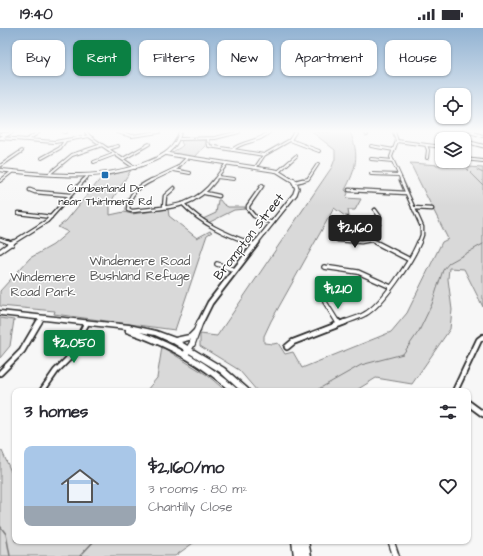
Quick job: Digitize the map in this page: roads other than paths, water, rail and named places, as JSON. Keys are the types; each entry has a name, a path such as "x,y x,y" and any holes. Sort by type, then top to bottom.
{"main road":[{"path":"0,313 129,328 156,333 175,341 231,388"},
{"path":"119,327 187,352 222,370 243,388"},
{"path":"175,341 191,337 197,331"},
{"path":"296,544 298,556"},
{"path":"305,544 307,556"}],"street":[{"path":"0,166 15,157"},
{"path":"49,174 70,157"},
{"path":"94,162 108,157"},
{"path":"119,157 135,168"},
{"path":"123,159 128,157"},
{"path":"0,170 86,176 135,168 161,157"},
{"path":"188,157 181,165 173,170 148,181 138,188 128,202 127,208 129,211 183,204 196,199 205,193 227,163"},
{"name":"Brompton Street","path":"187,352 205,311 296,192 297,188 295,182 289,176 279,172 188,157"},
{"path":"256,167 263,157"},
{"path":"279,172 295,157"},
{"path":"287,347 293,342 366,314 391,287 410,260 424,232 392,157"},
{"path":"371,159 393,161"},
{"path":"471,161 483,161"},
{"path":"295,182 308,179 318,164"},
{"path":"173,170 190,173"},
{"path":"0,182 13,171"},
{"path":"371,174 399,175"},
{"path":"0,251 42,225 51,217 86,176"},
{"path":"217,176 234,179"},
{"path":"262,186 248,206 248,209 254,216 272,223"},
{"path":"164,207 163,198 165,194 174,188"},
{"path":"30,190 35,192 70,195"},
{"path":"350,190 407,193"},
{"path":"205,193 219,196"},
{"path":"183,204 187,209 214,230 255,245"},
{"path":"413,208 432,209"},
{"path":"361,230 379,224 380,217 375,210"},
{"path":"19,213 51,217"},
{"path":"348,219 378,245 410,260"},
{"path":"0,239 12,244"},
{"path":"338,240 361,242 372,240"},
{"path":"217,264 235,270"},
{"path":"324,267 358,272 391,287"},
{"path":"325,302 339,324"},
{"path":"0,373 12,363 28,343 42,318"},
{"path":"44,388 56,371 68,359 86,324"},
{"path":"456,388 479,340 483,337"},
{"path":"471,405 483,414"},
{"path":"392,544 396,556"}],"waterway":[{"path":"467,169 483,185"},
{"path":"477,170 483,173"},
{"path":"320,388 361,365 403,354 419,331 432,304 443,270 449,263 483,244"},
{"path":"0,526 6,534 10,556"},
{"path":"80,556 91,544"}],"place":[{"name":"Cumberland Dr near Thirlmere Rd","path":"105,175"}],"park label":[{"name":"Windemere Road Bushland Refuge","path":"140,268"},
{"name":"Windemere Road Park","path":"43,284"}]}
